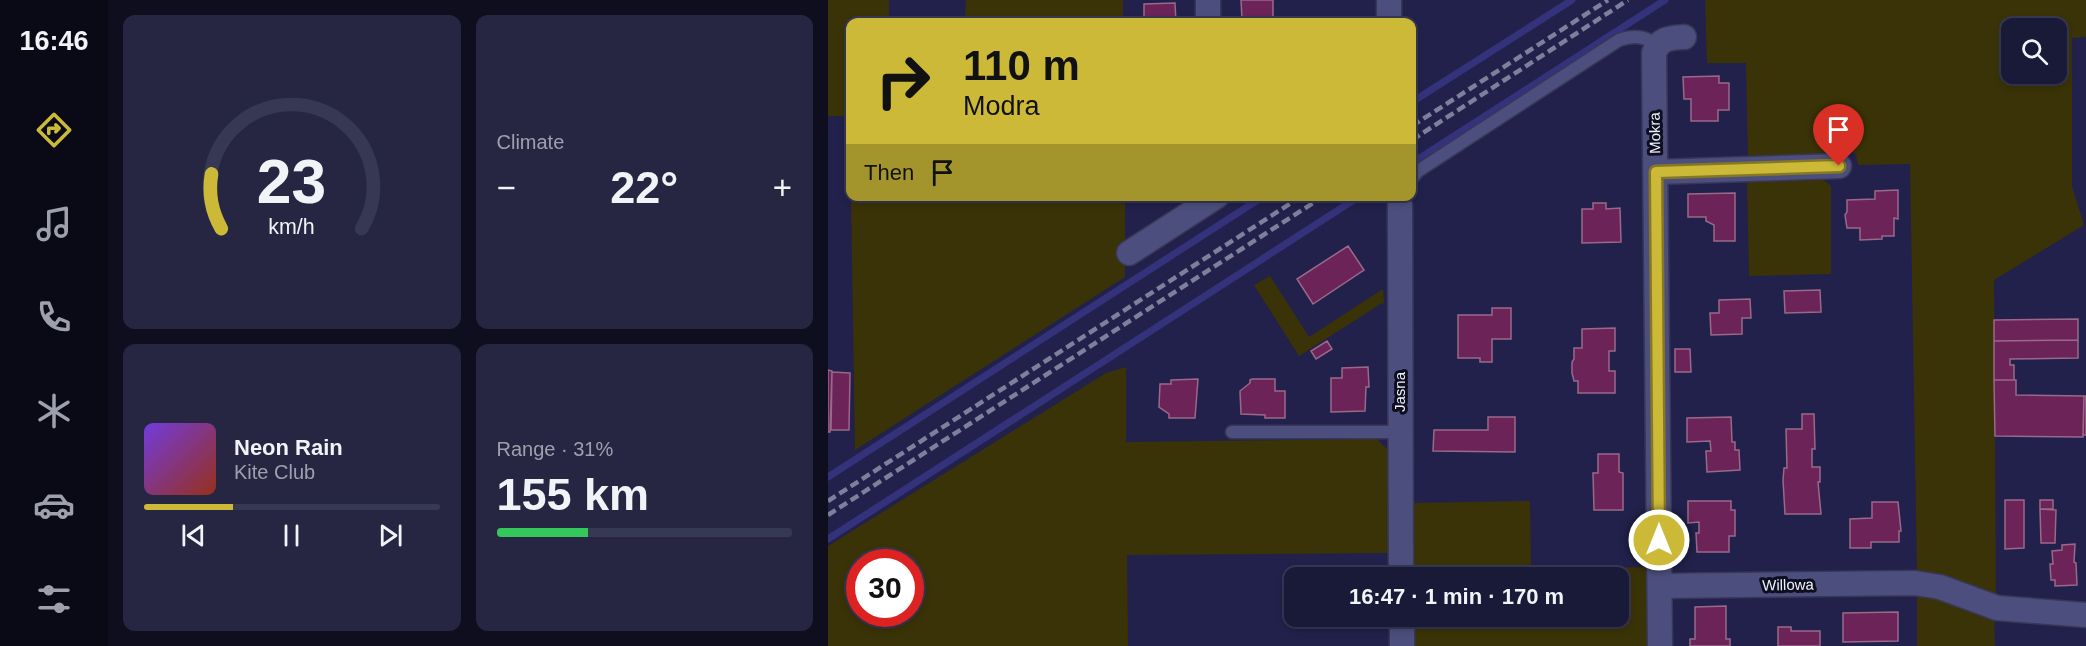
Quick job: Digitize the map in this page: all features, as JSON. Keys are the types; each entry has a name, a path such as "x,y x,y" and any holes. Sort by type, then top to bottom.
{"street":[{"path":"1208,0 1208,18"},
{"path":"1389,0 1389,18"},
{"path":"1657,45 1668,38 1684,37"},
{"name":"Mokra","path":"1657,45 1654,52 1660,646"},
{"path":"1656,172 1839,166"},
{"path":"1129,254 1209,201"},
{"name":"Jasna","path":"1401,201 1401,567"},
{"name":"Willowa","path":"1660,586 1915,583 1950,590 1997,608 2086,615"},
{"path":"1402,627 1402,646"}],"lane":[{"path":"1416,173 1619,40 1631,36 1644,37 1657,45"},
{"path":"1232,432 1400,432"}],"shaded area":[{"path":"828,0 889,0 889,18 846,18 846,116 828,116"},
{"path":"966,0 1123,0 1123,18 965,18"},
{"path":"1705,0 2086,0 2086,37 2072,38 2072,186 2084,225 1994,280 1996,596 1958,581 1917,573 1910,164 1858,165 1856,155 1846,147 1829,148 1819,157 1748,159 1746,63 1707,63"},
{"path":"1819,176 1831,186 1831,274 1749,276 1747,178"},
{"path":"851,201 1125,201 1125,277 855,450"},
{"path":"1270,276 1309,337 1383,289 1384,304 1382,303 1299,356 1254,285"},
{"path":"1126,367 1126,442 1377,439 1387,449 1391,465 1392,553 1127,555 1128,646 828,646 828,546 1106,373"},
{"path":"1530,501 1531,567 1410,567 1410,503"},
{"path":"1629,567 1649,567 1650,646 1410,646 1410,627 1629,627"},
{"path":"1916,590 1994,615 1995,646 1917,646 1917,598 1914,593"}],"building":[{"path":"1241,0 1273,0 1273,18 1242,18"},
{"path":"1175,3 1176,18 1144,18 1144,4"},
{"path":"1719,76 1719,83 1729,83 1729,110 1718,110 1718,121 1691,121 1691,99 1684,99 1683,77"},
{"path":"1898,190 1898,219 1894,218 1894,236 1860,240 1860,228 1847,228 1845,215 1847,200 1875,199 1875,191"},
{"path":"1735,193 1735,241 1714,241 1714,225 1706,221 1706,217 1688,217 1688,194"},
{"path":"1593,203 1606,203 1606,209 1620,208 1621,242 1582,243 1582,209 1593,209"},
{"path":"1348,246 1364,270 1313,304 1297,279"},
{"path":"1820,290 1821,312 1785,313 1784,291"},
{"path":"1750,299 1751,318 1742,318 1742,334 1711,335 1710,313 1719,313 1719,300"},
{"path":"1492,308 1511,308 1511,339 1492,339 1492,362 1480,362 1480,358 1458,358 1458,315 1492,315"},
{"path":"2078,319 2078,340 1994,341 1994,320"},
{"path":"1615,328 1615,351 1609,351 1609,371 1615,371 1615,393 1578,393 1578,381 1574,381 1572,362 1574,348 1582,348 1582,329"},
{"path":"2078,340 2078,358 2010,359 2010,365 2014,365 2014,380 1994,380 1994,341"},
{"path":"1327,341 1332,349 1316,359 1311,351"},
{"path":"1675,349 1690,349 1691,372 1675,372"},
{"path":"1368,367 1369,387 1366,387 1365,411 1331,412 1331,378 1342,378 1342,368"},
{"path":"828,370 832,371 830,432 828,432"},
{"path":"832,372 850,373 849,430 831,430"},
{"path":"1198,379 1195,418 1169,418 1169,414 1159,407 1160,384 1171,384 1171,380"},
{"path":"1252,379 1275,379 1275,391 1285,391 1285,418 1265,418 1265,415 1241,414 1240,391"},
{"path":"1994,380 2016,380 2016,395 2084,396 2083,437 1995,436"},
{"path":"2084,396 2086,396 2086,435 2083,435"},
{"path":"1802,414 1814,414 1815,449 1812,449 1812,467 1820,467 1820,482 1818,482 1821,514 1785,514 1783,480 1784,468 1787,468 1786,429 1802,429"},
{"path":"1488,417 1515,417 1515,452 1433,451 1434,430 1488,430"},
{"path":"1731,417 1732,442 1735,442 1735,450 1739,450 1740,470 1707,472 1706,451 1711,451 1710,441 1687,442 1687,418"},
{"path":"1598,454 1619,454 1619,472 1623,473 1623,510 1594,510 1593,473 1598,473"},
{"path":"2005,500 2024,500 2024,548 2005,549"},
{"path":"2040,500 2053,500 2053,509 2040,509"},
{"path":"1688,501 1731,501 1731,510 1735,510 1735,536 1729,536 1729,552 1697,552 1696,533 1699,533 1699,522 1688,523"},
{"path":"1872,502 1898,502 1901,531 1899,531 1899,542 1871,542 1871,548 1850,548 1850,519 1872,518"},
{"path":"2040,509 2056,510 2055,543 2041,543"},
{"path":"2075,544 2074,562 2076,563 2077,585 2055,586 2055,580 2051,580 2052,551 2062,550 2062,545"},
{"path":"1726,606 1726,639 1730,639 1730,646 1690,646 1690,639 1695,639 1695,607"},
{"path":"1898,612 1898,641 1843,642 1843,613"},
{"path":"1778,627 1791,627 1791,631 1820,631 1820,646 1778,646"}],"waterway":[{"path":"1416,99 1572,0"},
{"path":"1416,160 1665,0"},
{"path":"828,477 1256,201"},
{"path":"828,539 1352,201"}],"railway":[{"path":"1416,123 1608,0"},
{"path":"1416,137 1628,0"},
{"path":"828,501 1294,201"},
{"path":"828,515 1316,201"}],"route":[{"path":"1659,540 1656,172 1839,166"}]}
